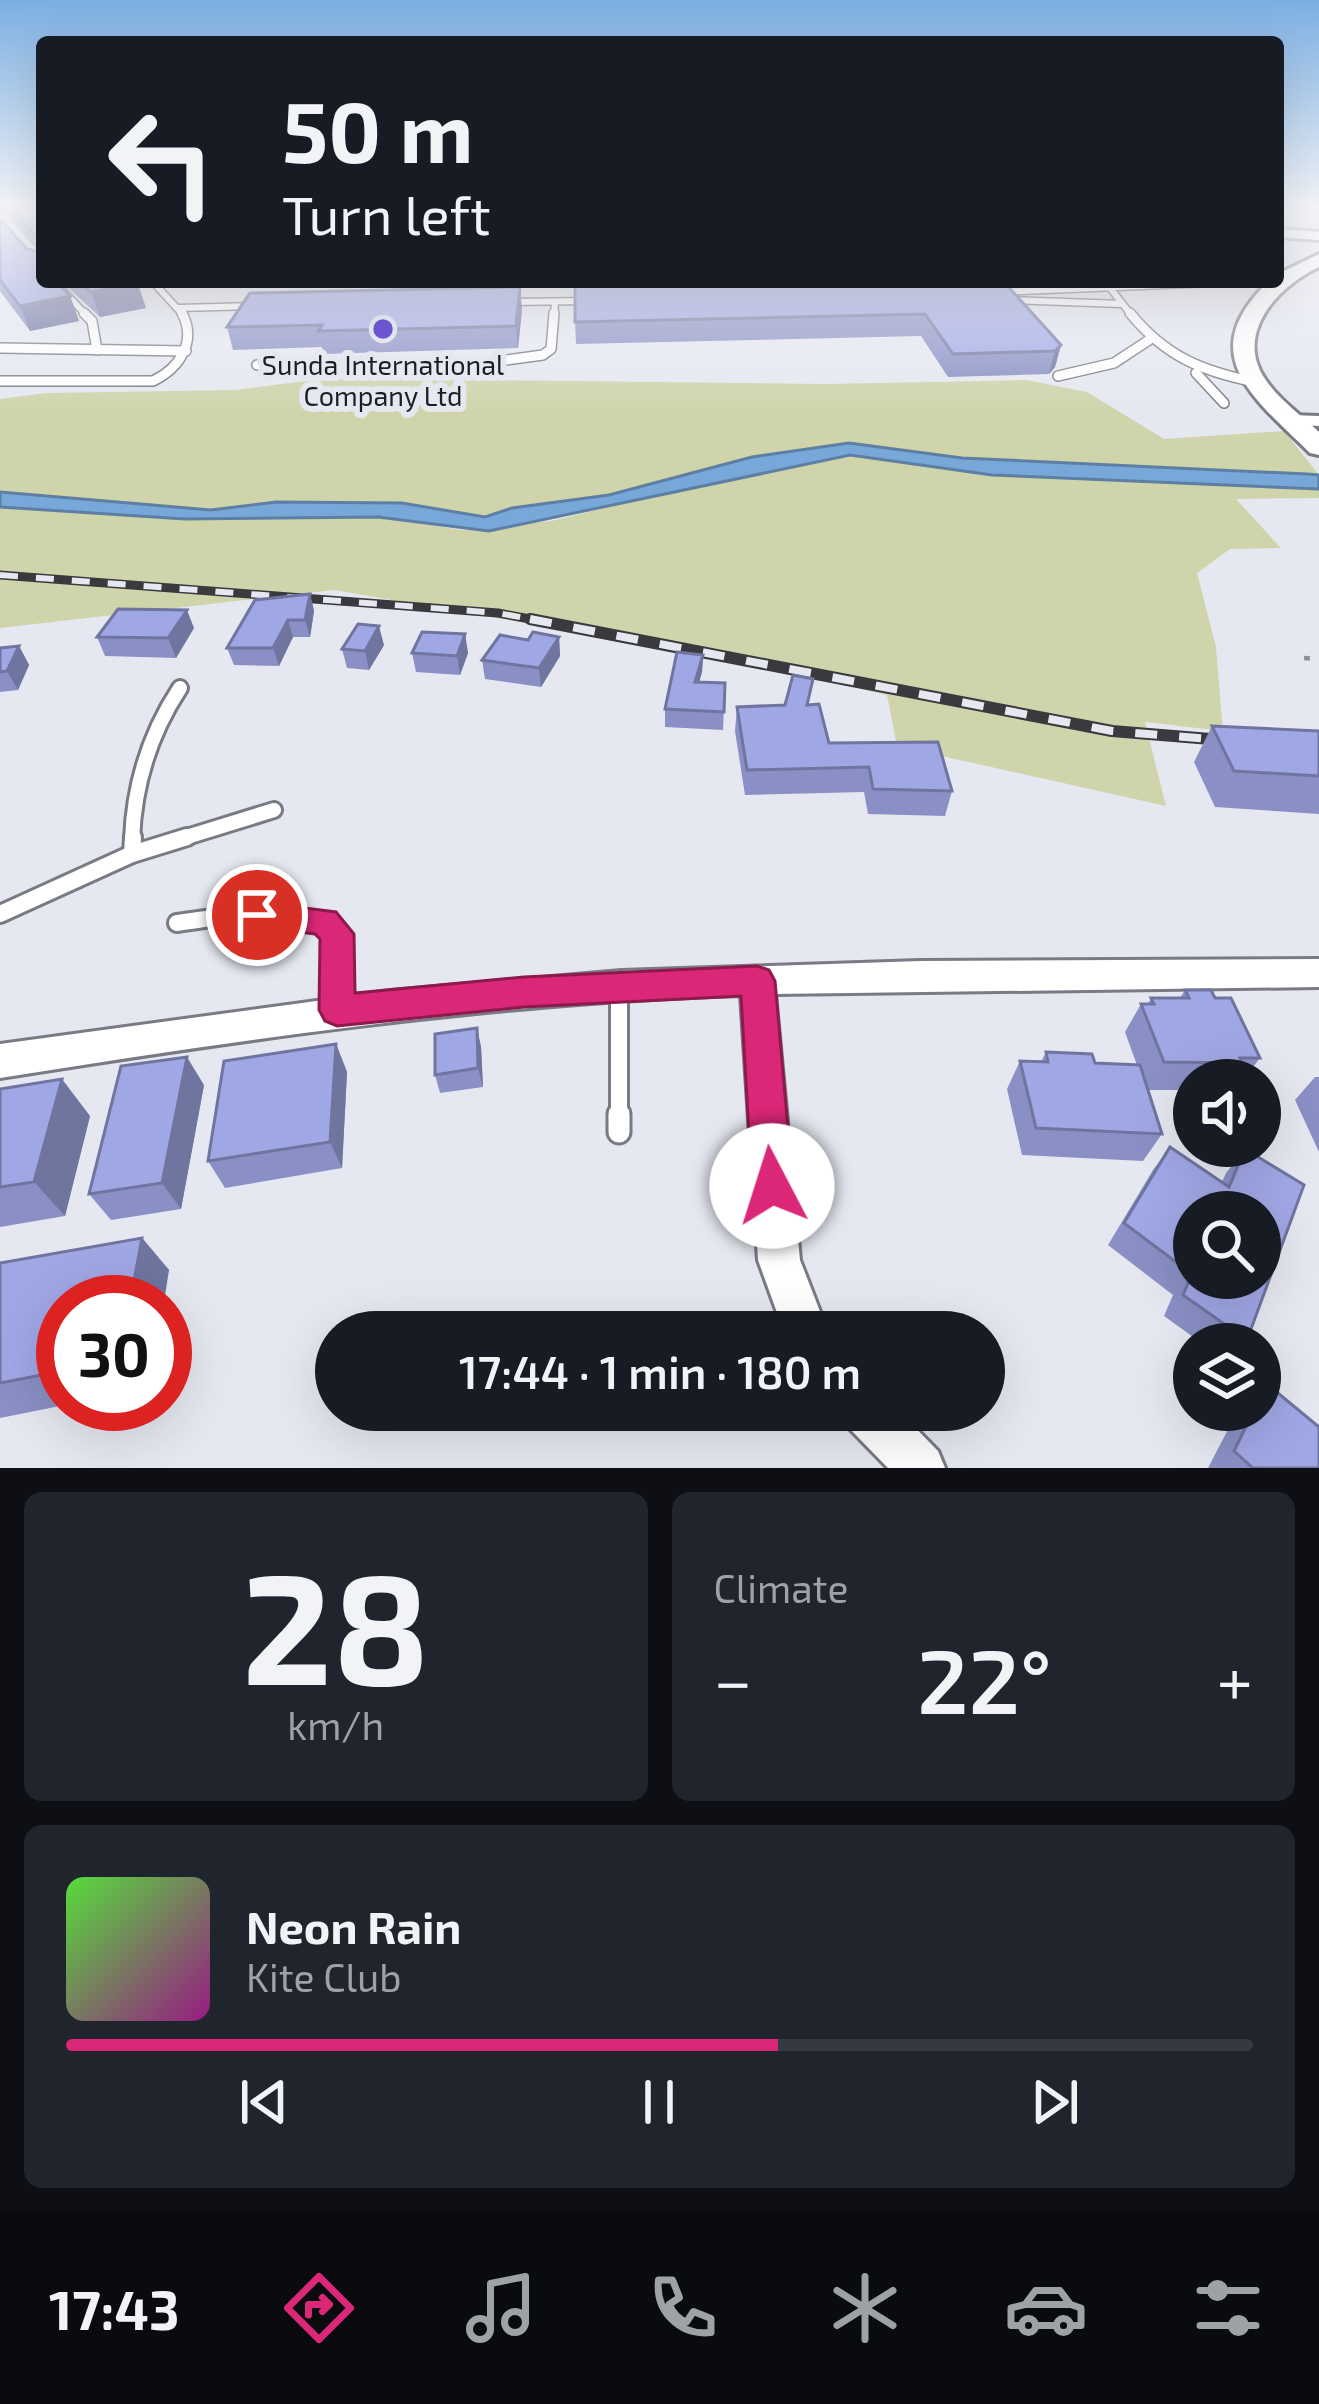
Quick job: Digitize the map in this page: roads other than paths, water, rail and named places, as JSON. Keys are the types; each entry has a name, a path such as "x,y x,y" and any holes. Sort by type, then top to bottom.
{"main road":[{"path":"1273,288 1246,322 1240,338 1242,365 1319,447"}],"street":[{"path":"1291,420 1319,421"},
{"path":"0,1061 337,1010 619,988 757,981 1319,973"},
{"path":"757,981 778,1260 798,1311"},
{"path":"886,1431 921,1468"}],"lane":[{"path":"61,288 92,321 97,350"},
{"path":"0,381 148,382 164,376 186,351 193,334 179,308 159,288"},
{"path":"983,292 1129,288"},
{"path":"1111,289 1149,340 1192,370 1224,403"},
{"path":"1004,292 1023,304 1122,304"},
{"path":"484,302 601,301"},
{"path":"257,365 470,365 543,356 551,349 555,302"},
{"path":"179,308 268,305"},
{"path":"0,333 5,348 186,351"},
{"path":"1058,376 1114,363 1149,340"},
{"path":"1192,370 1255,382"},
{"path":"132,854 149,735 180,688"},
{"path":"0,914 132,854 274,810"},
{"path":"177,923 257,915 324,922 337,934 337,1010"},
{"path":"619,988 619,1132"}],"water":[{"path":"849,443 962,458 1319,475 1319,489 992,475 850,455 489,531 378,517 185,519 0,507 0,492 211,510 276,502 402,503 485,517 512,508 609,495 752,457"}],"railway":[{"path":"0,575 530,619"},
{"path":"530,619 546,622"},
{"path":"530,619 1112,731 1235,741"}],"place":[{"name":"Sunda International Company Ltd","path":"383,329"}]}
